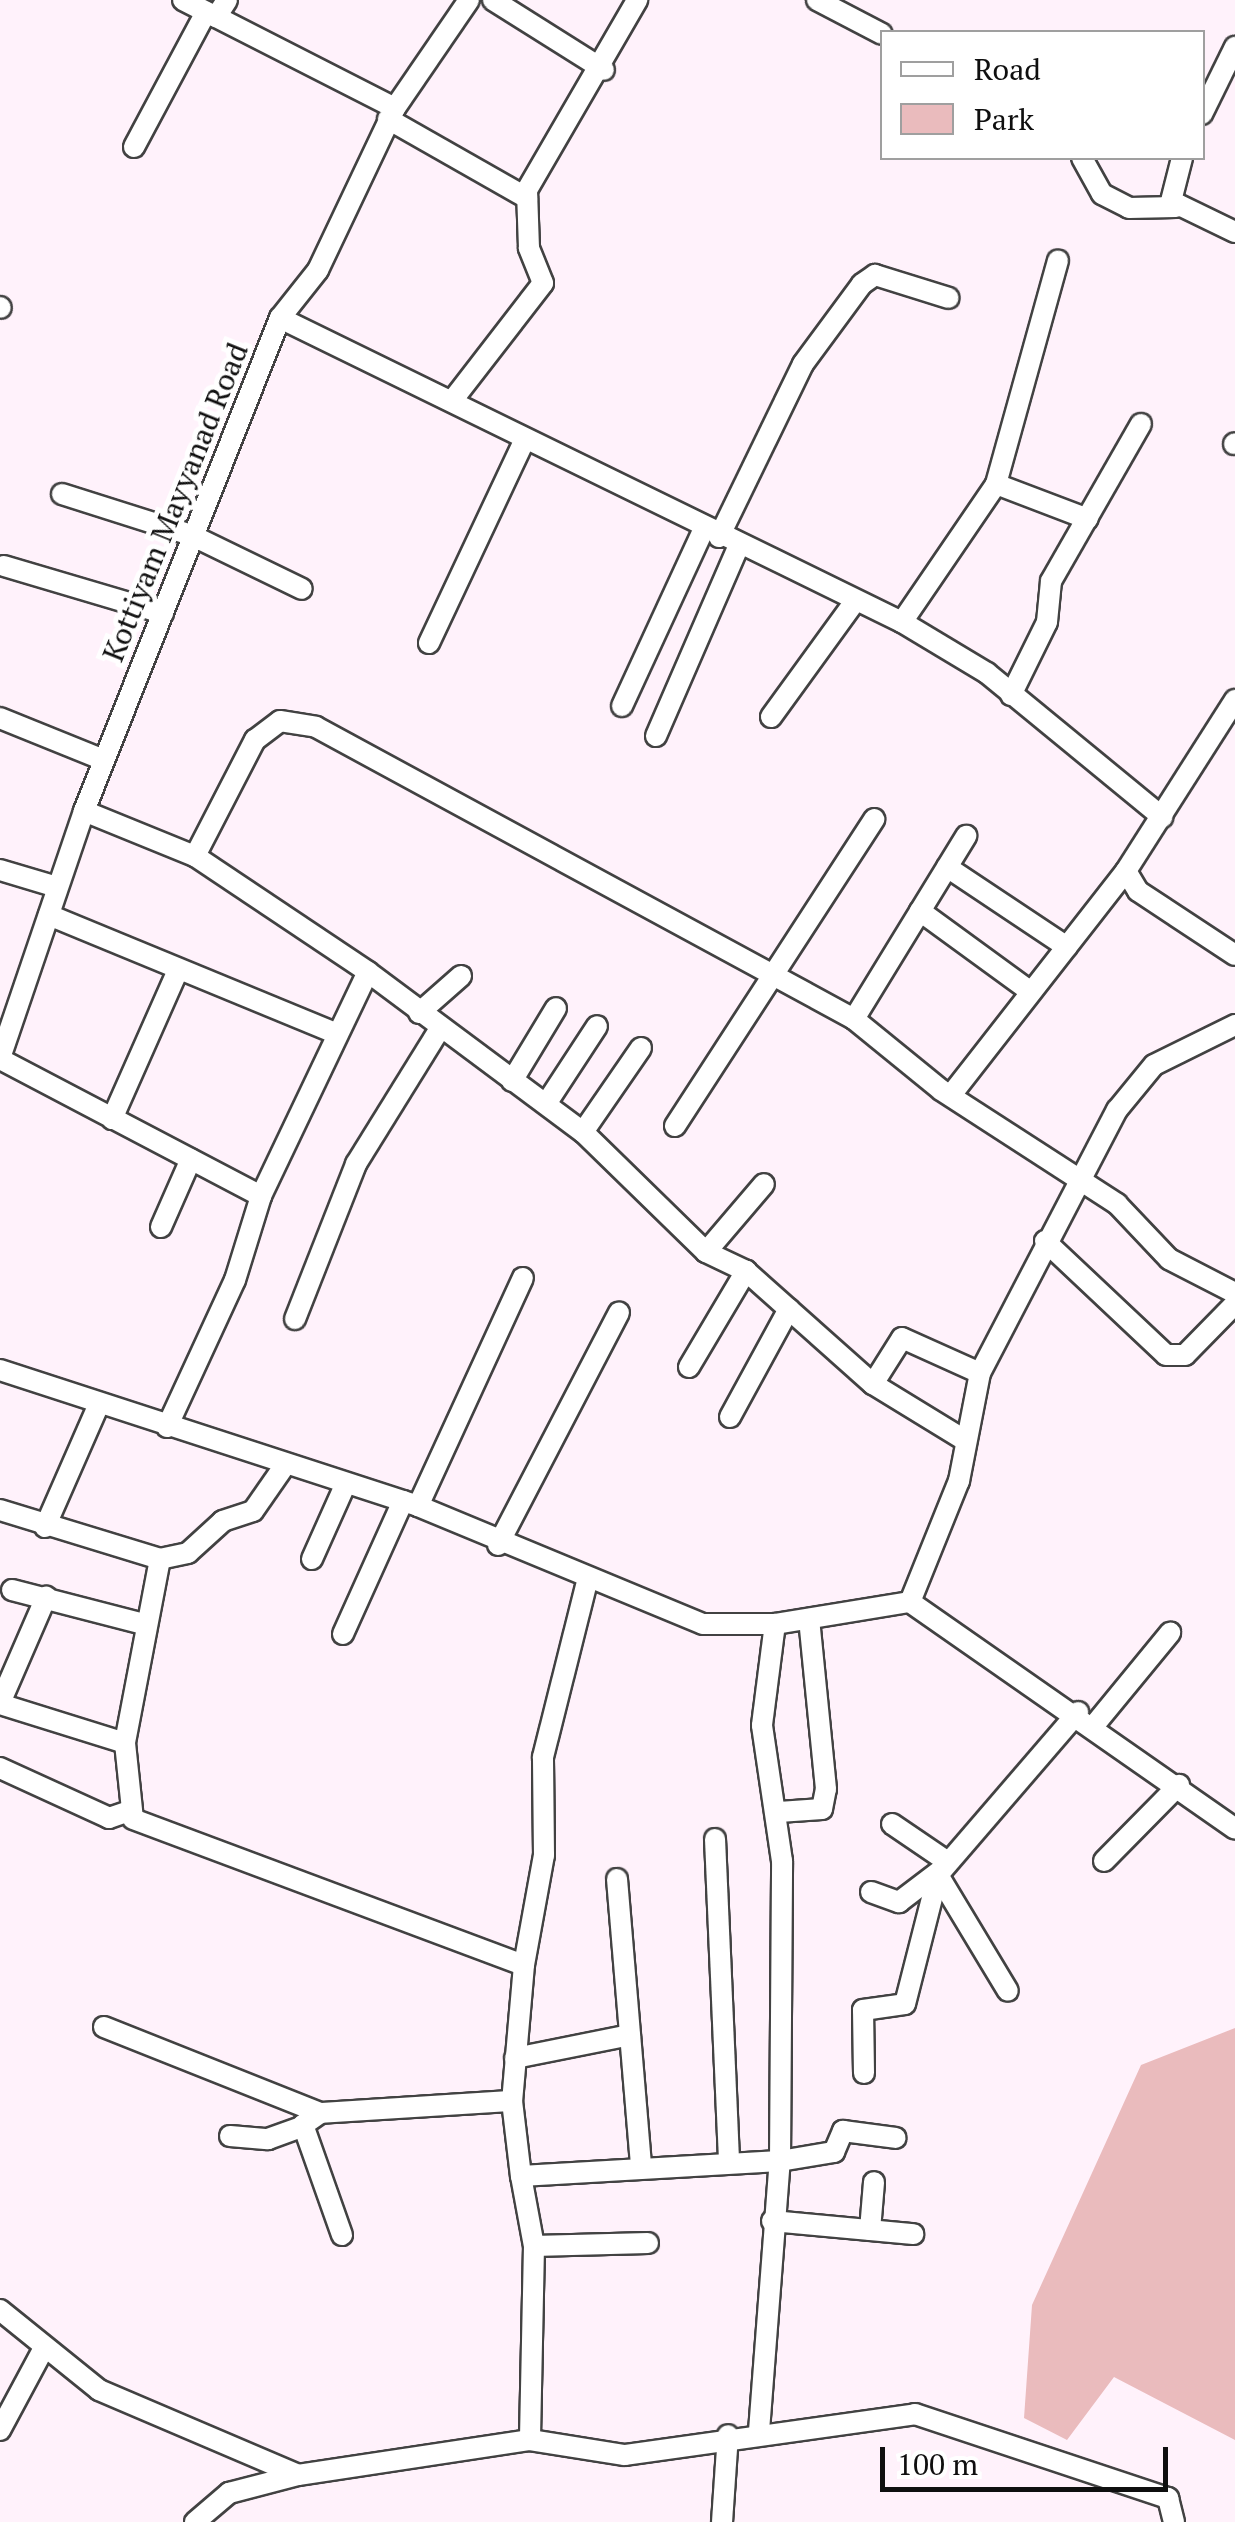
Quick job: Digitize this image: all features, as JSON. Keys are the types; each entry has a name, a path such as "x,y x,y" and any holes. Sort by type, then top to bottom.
{"street":[{"path":"183,0 216,10 527,198"},
{"name":"Kottiyam Mayyanad Road","path":"0,1058 7,1022 84,811 280,318 318,270 391,113 469,0"},
{"path":"492,0 604,70"},
{"path":"455,397 543,284 527,198 534,173 604,70 637,0"},
{"path":"817,0 880,33"},
{"path":"134,147 216,10"},
{"path":"1205,108 1235,46"},
{"path":"1083,160 1102,194 1129,208 1176,208 1235,232"},
{"path":"1176,208 1168,190 1181,160"},
{"path":"902,622 996,484 1058,260"},
{"path":"622,706 803,364 862,284 875,275 949,298"},
{"path":"280,318 455,397 525,439 711,534 853,604 902,622 1010,695 1162,817"},
{"path":"1010,695 1046,622 1052,582 1141,424"},
{"path":"429,643 525,439"},
{"path":"996,484 1088,519"},
{"path":"62,494 191,536 302,589"},
{"path":"656,736 739,545"},
{"path":"4,566 163,613"},
{"path":"770,717 853,604"},
{"path":"950,1094 1126,871 1235,700"},
{"path":"0,718 104,760"},
{"path":"195,856 255,740 293,721 780,974 854,1019 950,1094 1117,1204 1169,1258 1235,1293"},
{"path":"84,811 195,856 368,972 438,1032 582,1132 706,1252 746,1271 873,1384 961,1438"},
{"path":"675,1126 780,974 874,819"},
{"path":"854,1019 966,836"},
{"path":"947,867 1067,947"},
{"path":"0,870 57,888"},
{"path":"1126,871 1138,890 1235,955"},
{"path":"920,911 1031,992"},
{"path":"49,915 336,1033"},
{"path":"112,1119 178,970"},
{"path":"167,1427 235,1280 261,1196 368,972"},
{"path":"418,1013 461,976"},
{"path":"512,1082 556,1008"},
{"path":"910,1602 959,1480 961,1438 980,1374 1077,1181 1154,1066 1235,1024"},
{"path":"546,1104 597,1026"},
{"path":"295,1319 356,1164 438,1032"},
{"path":"582,1132 641,1048"},
{"path":"0,1058 261,1196"},
{"path":"161,1227 191,1159"},
{"path":"706,1252 764,1184"},
{"path":"1045,1241 1166,1354 1184,1355 1235,1304"},
{"path":"689,1367 746,1271"},
{"path":"342,1634 523,1278"},
{"path":"730,1417 790,1309"},
{"path":"498,1545 620,1313"},
{"path":"873,1384 902,1338 980,1374"},
{"path":"0,1370 98,1406 410,1503 498,1545 703,1624 775,1624 910,1602 1087,1718 1235,1829"},
{"path":"45,1526 98,1406"},
{"path":"0,1510 160,1559 188,1553 222,1521 253,1511 285,1465"},
{"path":"312,1558 346,1484"},
{"path":"143,1624 160,1559"},
{"path":"530,2440 534,2246 512,2100 524,1965 544,1855 543,1757 588,1578"},
{"path":"12,1590 154,1629 125,1743 129,1810 140,1826 524,1965"},
{"path":"46,1597 0,1704 125,1743"},
{"path":"779,1812 822,1808 826,1788 809,1620"},
{"path":"759,2431 772,2221 780,2161 779,1812 762,1725 775,1624"},
{"path":"871,1892 899,1902 942,1869 1170,1633"},
{"path":"0,1768 108,1818 129,1810"},
{"path":"1104,1860 1179,1785"},
{"path":"892,1824 942,1869 1008,1991"},
{"path":"714,1839 730,2160"},
{"path":"864,2074 863,2010 904,2004 942,1869"},
{"path":"617,1879 641,2164"},
{"path":"104,2027 320,2113 512,2100"},
{"path":"515,2058 630,2035"},
{"path":"230,2136 268,2138 301,2126 320,2113"},
{"path":"301,2126 342,2235"},
{"path":"521,2176 641,2164 780,2161 834,2152 843,2131 896,2138"},
{"path":"870,2230 874,2182"},
{"path":"772,2221 913,2234"},
{"path":"534,2246 648,2243"},
{"path":"0,2310 99,2390 298,2475"},
{"path":"0,2430 44,2348"},
{"path":"195,2522 229,2493 298,2475 530,2440 625,2455 728,2435 914,2414 1168,2498 1174,2522"},
{"path":"722,2522 728,2435"}],"green space":[{"path":"1235,2028 1235,2440 1114,2377 1067,2440 1024,2418 1032,2305 1141,2065"}]}
